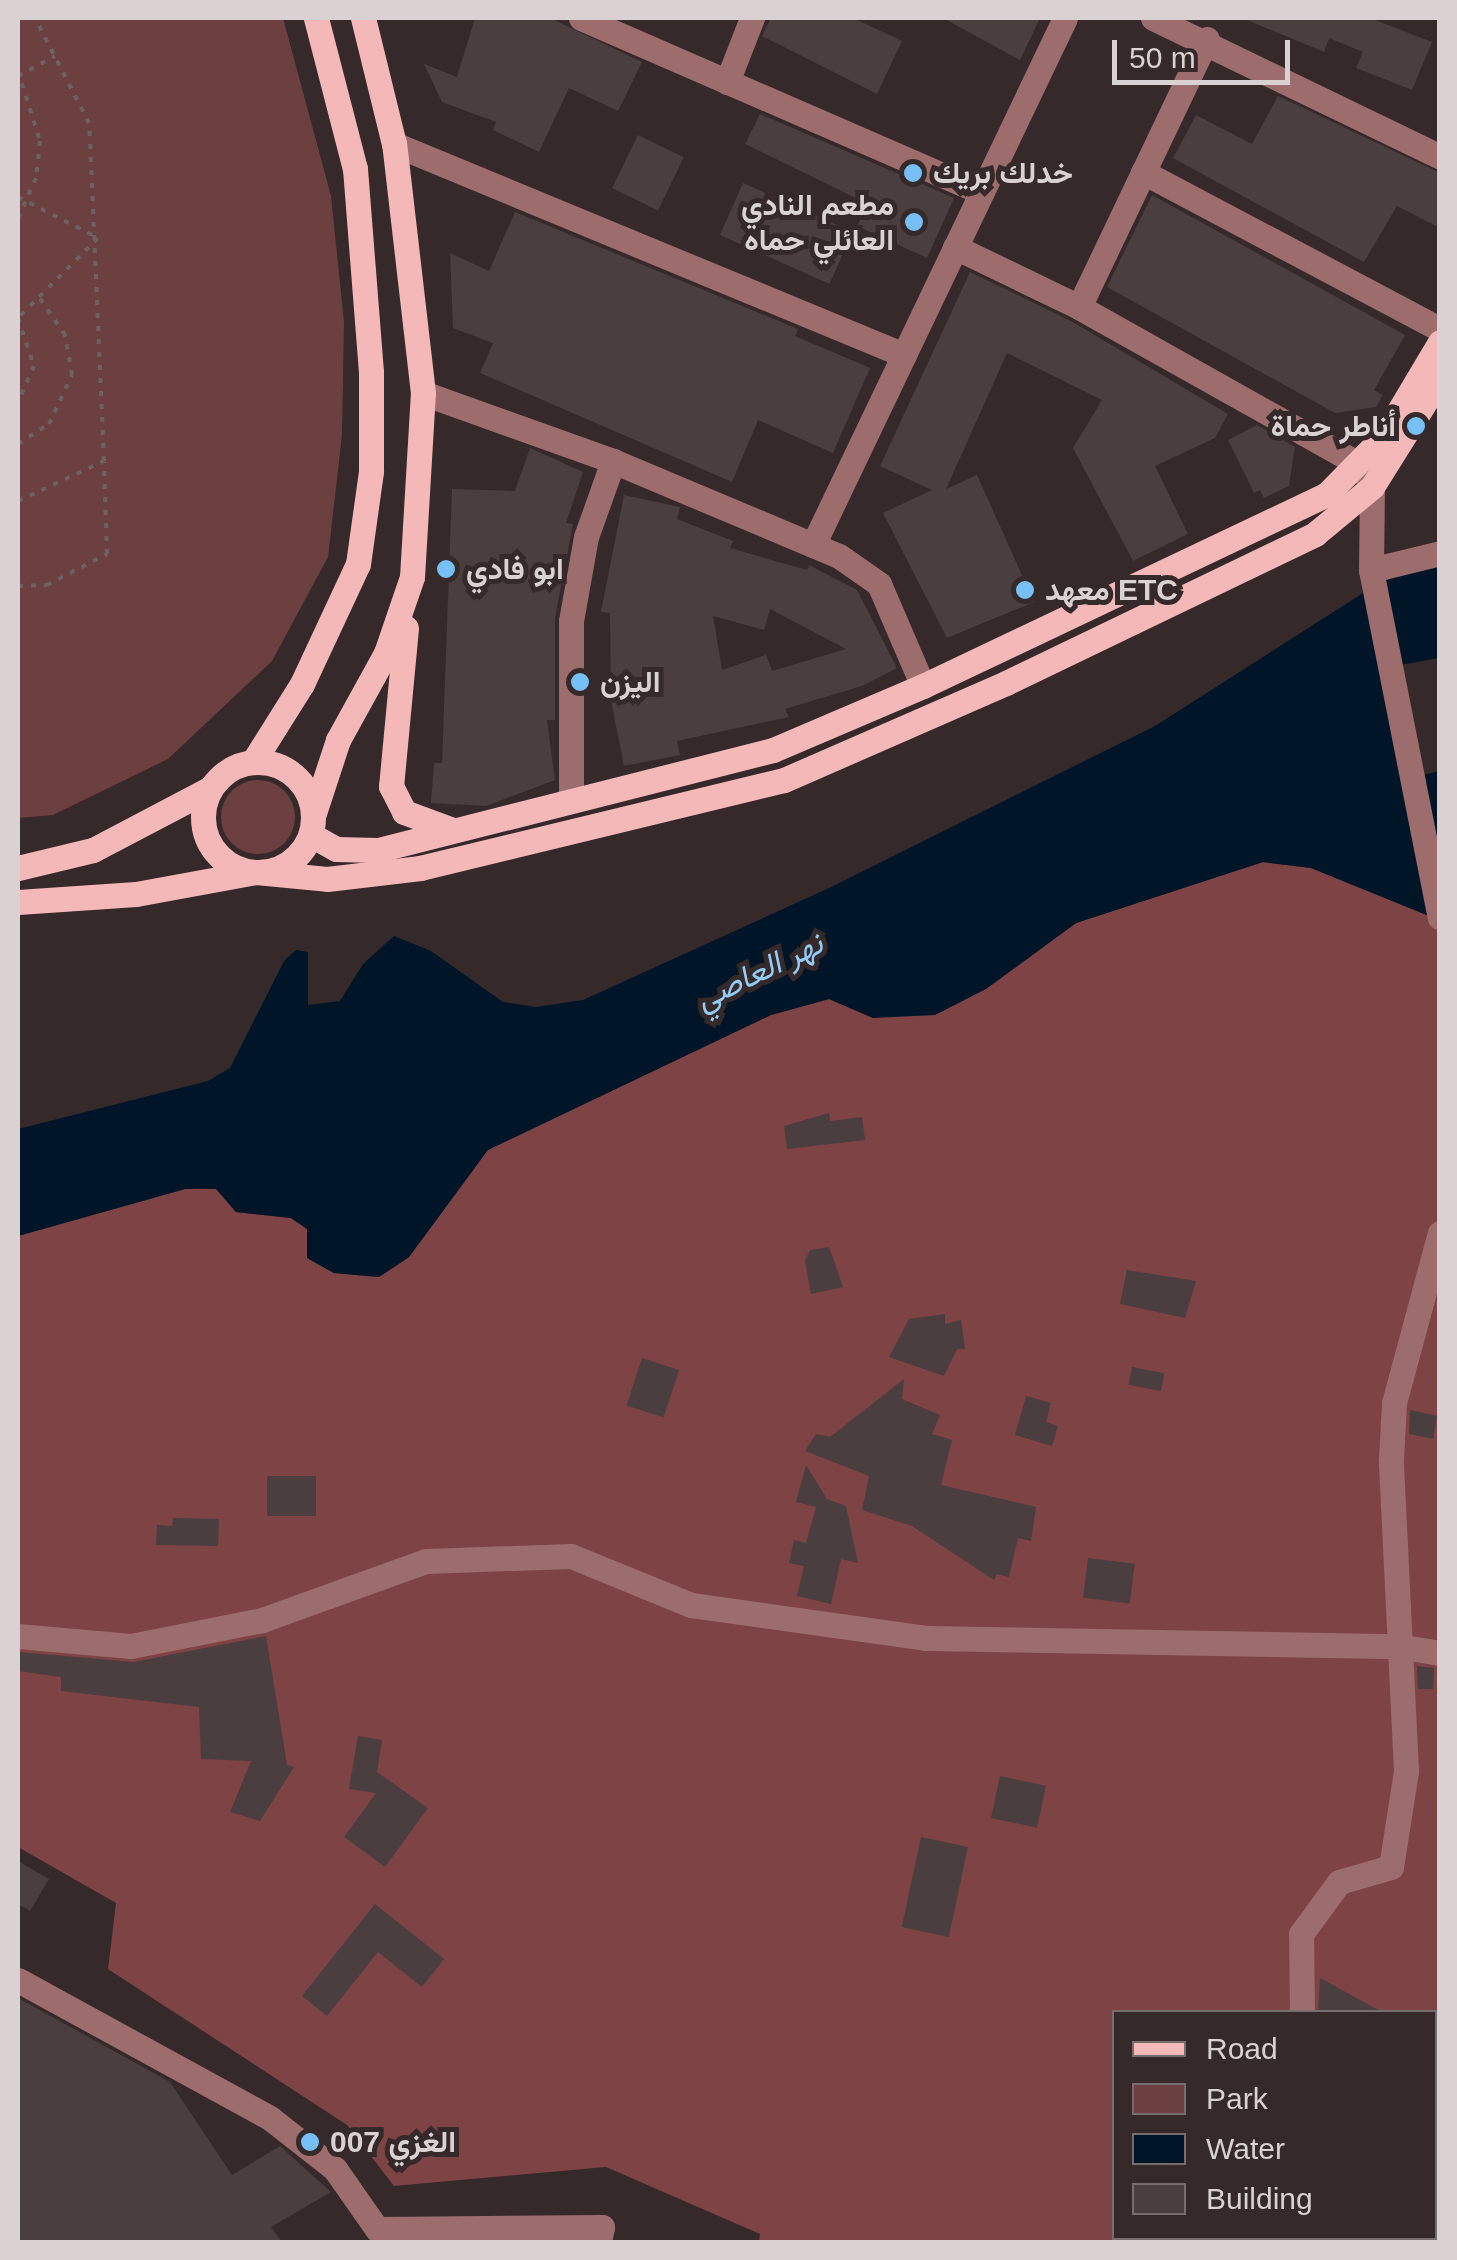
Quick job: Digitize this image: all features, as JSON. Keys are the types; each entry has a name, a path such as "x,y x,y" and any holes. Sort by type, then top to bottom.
{"main road":[{"path":"18,868 93,850 211,788 222,775 253,762 302,684 358,564 371,470 371,372 355,170 316,18"},
{"path":"363,18 394,144 423,393 412,577 391,786 404,812 453,830"},
{"path":"253,762 287,770 300,781 312,824 336,848 378,850 773,750 923,686 1298,513 1366,476 1440,342"},
{"path":"211,788 203,825 221,858 256,872 327,880 420,868 784,780 1006,684 1315,534 1366,476 1440,378"},
{"path":"18,902 136,894 291,862 312,824 338,740 386,654 412,577"}],"street":[{"path":"581,18 982,192"},
{"path":"727,82 752,18"},
{"path":"813,545 1065,18"},
{"path":"1153,18 1206,39 1440,157"},
{"path":"1079,306 1206,39"},
{"path":"394,144 904,356"},
{"path":"1144,172 1440,329"},
{"path":"955,247 1079,306 1366,476 1372,570 1440,917"},
{"path":"423,393 614,461 813,545 879,584 923,686"},
{"path":"572,798 570,621 586,537 614,461"},
{"path":"1372,570 1440,553"},
{"path":"1302,2010 1301,1934 1339,1882 1391,1867 1406,1770 1398,1646 1394,1403 1440,1234"},
{"path":"18,1636 131,1646 262,1620 426,1562 572,1556 691,1605 926,1638 1398,1646 1440,1653"},
{"path":"18,1980 270,2118 335,2169 378,2229 602,2227 599,2242"}],"path":[{"path":"18,586 47,585 107,554 98,238 89,123 35,18"},
{"path":"18,218 26,202 40,140 18,74 55,56"},
{"path":"18,198 98,238"},
{"path":"18,402 34,366 18,318 98,238"},
{"path":"18,444 48,424 72,375 65,335 39,297"},
{"path":"18,501 104,460"}],"green space":[{"path":"18,18 283,18 331,196 344,322 342,435 328,557 272,661 168,759 53,815 18,818"},
{"path":"258,780 284,791 295,817 284,843 258,854 232,843 221,817 232,791"}],"shaded area":[{"path":"1263,862 1311,868 1439,920 1439,2242 759,2242 760,2234 606,2167 394,2186 347,2125 108,1969 116,1903 18,1847 18,1236 185,1189 217,1189 236,1212 291,1218 307,1229 307,1258 334,1273 379,1277 409,1257 487,1150 771,1015 829,999 873,1018 986,989 1076,923"}],"water":[{"name":"نهر العاصي","path":"1439,564 1439,658 1383,668 1408,779 1439,771 1439,920 1311,868 1263,862 1076,923 986,989 935,1015 873,1018 829,999 771,1015 488,1150 409,1257 379,1277 334,1273 307,1258 307,1229 291,1218 236,1212 216,1189 185,1189 18,1236 18,1129 208,1081 230,1068 284,961 296,950 308,952 308,1005 340,1001 363,964 394,936 431,951 503,1002 536,1007 583,1000 827,889 1155,726 1382,581"}],"building":[{"path":"475,18 550,18 642,62 618,111 569,88 539,152 493,130 496,122 442,102 424,64 457,77"},
{"path":"771,18 853,18 902,41 877,94 762,36"},
{"path":"943,18 1040,18 1020,60"},
{"path":"1242,18 1370,18 1432,42 1412,90 1356,68 1363,52 1329,38 1324,52"},
{"path":"1278,96 1440,173 1440,228 1397,206 1364,262 1173,158 1196,115 1252,144"},
{"path":"760,114 954,198 927,258 857,226 868,204 745,144"},
{"path":"638,135 684,157 658,210 612,188"},
{"path":"743,183 853,232 829,284 720,235"},
{"path":"1152,195 1405,335 1374,390 1383,395 1376,407 1335,413 1107,287"},
{"path":"515,212 798,329 795,336 870,368 833,453 758,420 732,482 480,373 493,343 453,328 450,253 489,271"},
{"path":"970,272 1071,321 1228,414 1215,438 1155,466 1188,534 1133,561 1073,448 1102,400 1007,353 946,489 977,475 1034,602 947,638 883,513 932,490 880,466"},
{"path":"1257,425 1295,447 1289,486 1264,498 1260,490 1254,493 1228,440"},
{"path":"530,448 583,472 566,523 573,524 555,618 555,720 547,720 555,780 486,806 431,803 434,763 442,763 452,489 515,491"},
{"path":"624,495 680,507 677,519 733,541 730,548 807,570 809,565 857,590 897,668 862,686 785,709 789,717 677,741 680,755 624,766 611,701 610,613 601,612","holes":["770,609 846,649 772,671 766,655 722,670 713,616 764,630"]},
{"path":"829,1113 830,1121 862,1117 865,1140 787,1149 784,1126"},
{"path":"829,1247 843,1287 811,1294 805,1261 810,1250"},
{"path":"1127,1270 1196,1281 1185,1318 1120,1304"},
{"path":"945,1314 945,1324 961,1320 965,1349 957,1349 944,1376 889,1357 909,1319"},
{"path":"642,1358 679,1370 664,1418 627,1406"},
{"path":"1132,1367 1164,1373 1161,1391 1129,1385"},
{"path":"904,1379 902,1399 940,1415 932,1434 952,1440 941,1485 1036,1507 1031,1541 1018,1538 1009,1577 997,1574 994,1580 912,1526 862,1510 869,1476 805,1451 816,1434 830,1437"},
{"path":"1026,1396 1051,1403 1046,1422 1058,1426 1052,1446 1015,1435"},
{"path":"1410,1410 1437,1416 1433,1439 1409,1434"},
{"path":"806,1465 827,1499 846,1506 858,1563 841,1559 831,1604 797,1596 804,1566 789,1563 794,1540 806,1543 816,1507 796,1502"},
{"path":"267,1476 316,1476 316,1516 267,1516"},
{"path":"173,1518 219,1519 218,1546 156,1545 157,1525 172,1526"},
{"path":"1088,1558 1135,1564 1130,1603 1083,1598"},
{"path":"266,1636 287,1765 294,1767 260,1821 230,1812 251,1761 201,1759 199,1707 61,1691 61,1677 18,1671 18,1652 134,1662"},
{"path":"1417,1666 1434,1668 1433,1689 1418,1689"},
{"path":"358,1736 382,1740 377,1772 428,1808 385,1867 344,1837 376,1793 349,1789"},
{"path":"1000,1776 1046,1786 1037,1828 991,1818"},
{"path":"921,1837 968,1847 949,1937 902,1927"},
{"path":"18,1861 49,1879 30,1911 18,1904"},
{"path":"375,1904 444,1959 422,1987 378,1952 327,2016 302,1996"},
{"path":"1320,1978 1378,2010 1318,2010"},
{"path":"18,1998 170,2082 232,2175 280,2146 331,2192 271,2227 282,2242 18,2242"}],"place":[{"name":"خدلك بريك","path":"913,173"},
{"name":"مطعم النادي العائلي حماه","path":"914,222"},
{"name":"أناطر حماة","path":"1416,426"},
{"name":"ابو فادي","path":"446,569"},
{"name":"معهد ETC","path":"1025,590"},
{"name":"اليزن","path":"580,682"},
{"name":"الغزي 007","path":"310,2142"}]}
